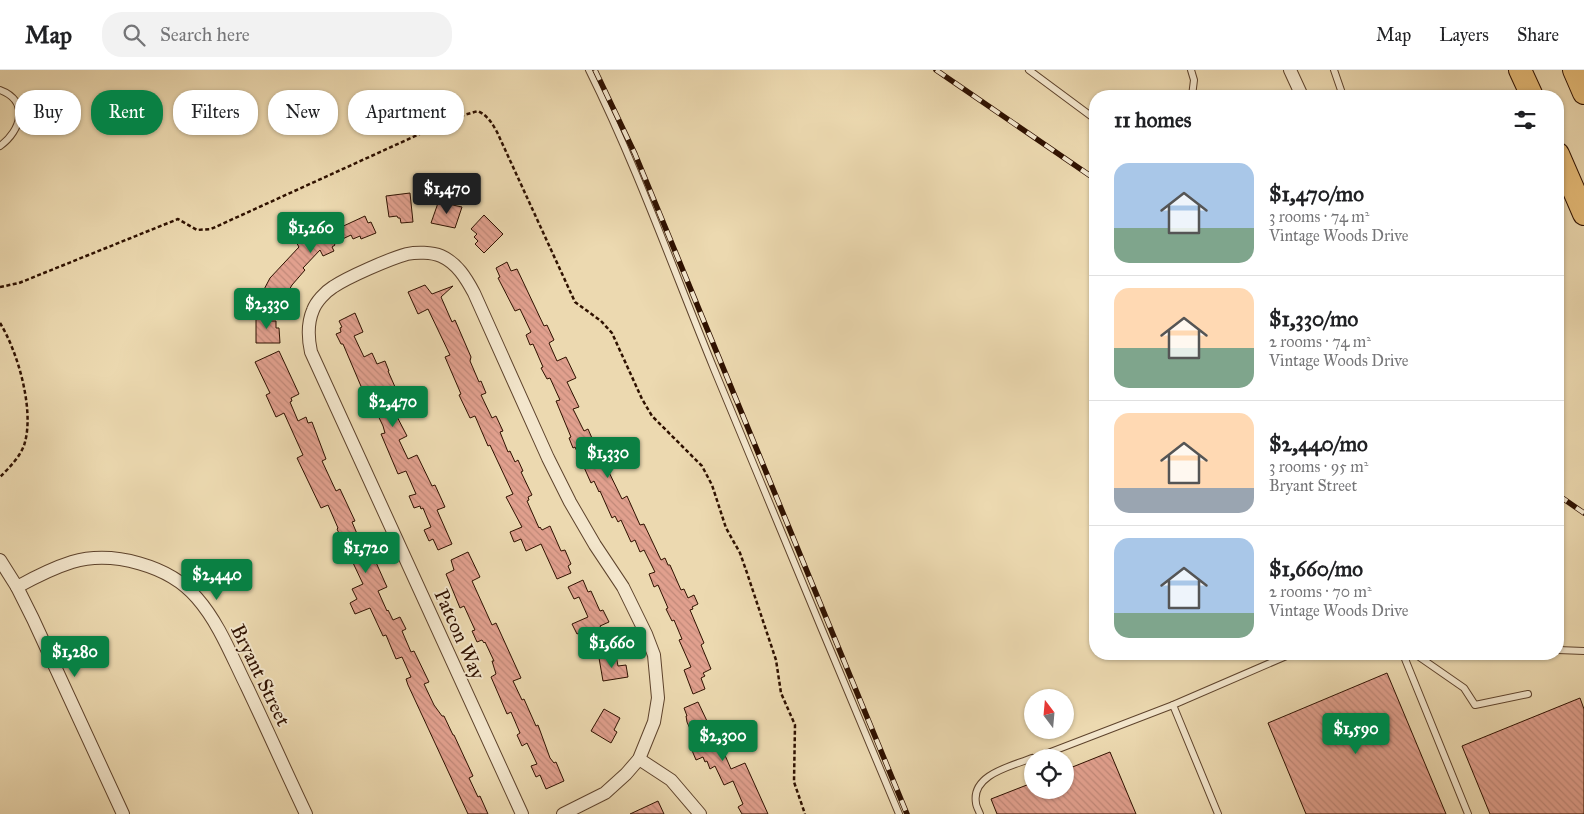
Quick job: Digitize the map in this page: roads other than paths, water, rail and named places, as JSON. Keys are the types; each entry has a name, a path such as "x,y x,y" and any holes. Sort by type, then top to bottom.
{"highway":[{"path":"1520,70 1529,90"},
{"path":"1574,70 1584,93"},
{"path":"1564,168 1584,214"}],"street":[{"path":"1290,70 1299,90"},
{"name":"Patcon Way","path":"522,814 311,352 308,338 313,310 321,298 332,288 366,271 408,254 425,253 440,256 455,266 464,276 474,293 548,458 570,502 595,545 623,587 654,655 658,698 654,722 639,759"},
{"name":"Bryant Street","path":"17,587 46,572 74,561 108,558 143,564 162,571 181,583 196,596 210,615 232,655 306,814"},
{"path":"0,560 17,587 123,814"},
{"path":"563,814 605,792 626,774 639,759 671,780 700,814"}],"lane":[{"path":"589,70 612,115 638,177 714,368 899,814"},
{"path":"1029,70 1089,115"},
{"path":"1191,70 1194,80 1193,90"},
{"path":"1334,70 1341,90"},
{"path":"0,90 14,98 19,106 18,123 10,139 0,146"},
{"path":"1564,650 1584,651"},
{"path":"1058,749 1173,705 1277,660"},
{"path":"1405,660 1468,814"},
{"path":"1424,660 1464,688 1475,704 1528,694"},
{"path":"1173,705 1218,814"},
{"path":"980,814 976,803 978,787 992,774 1024,762"}],"railway":[{"path":"595,70 635,154 907,814"},
{"path":"936,70 1089,175"},
{"path":"1564,499 1584,513"}]}
